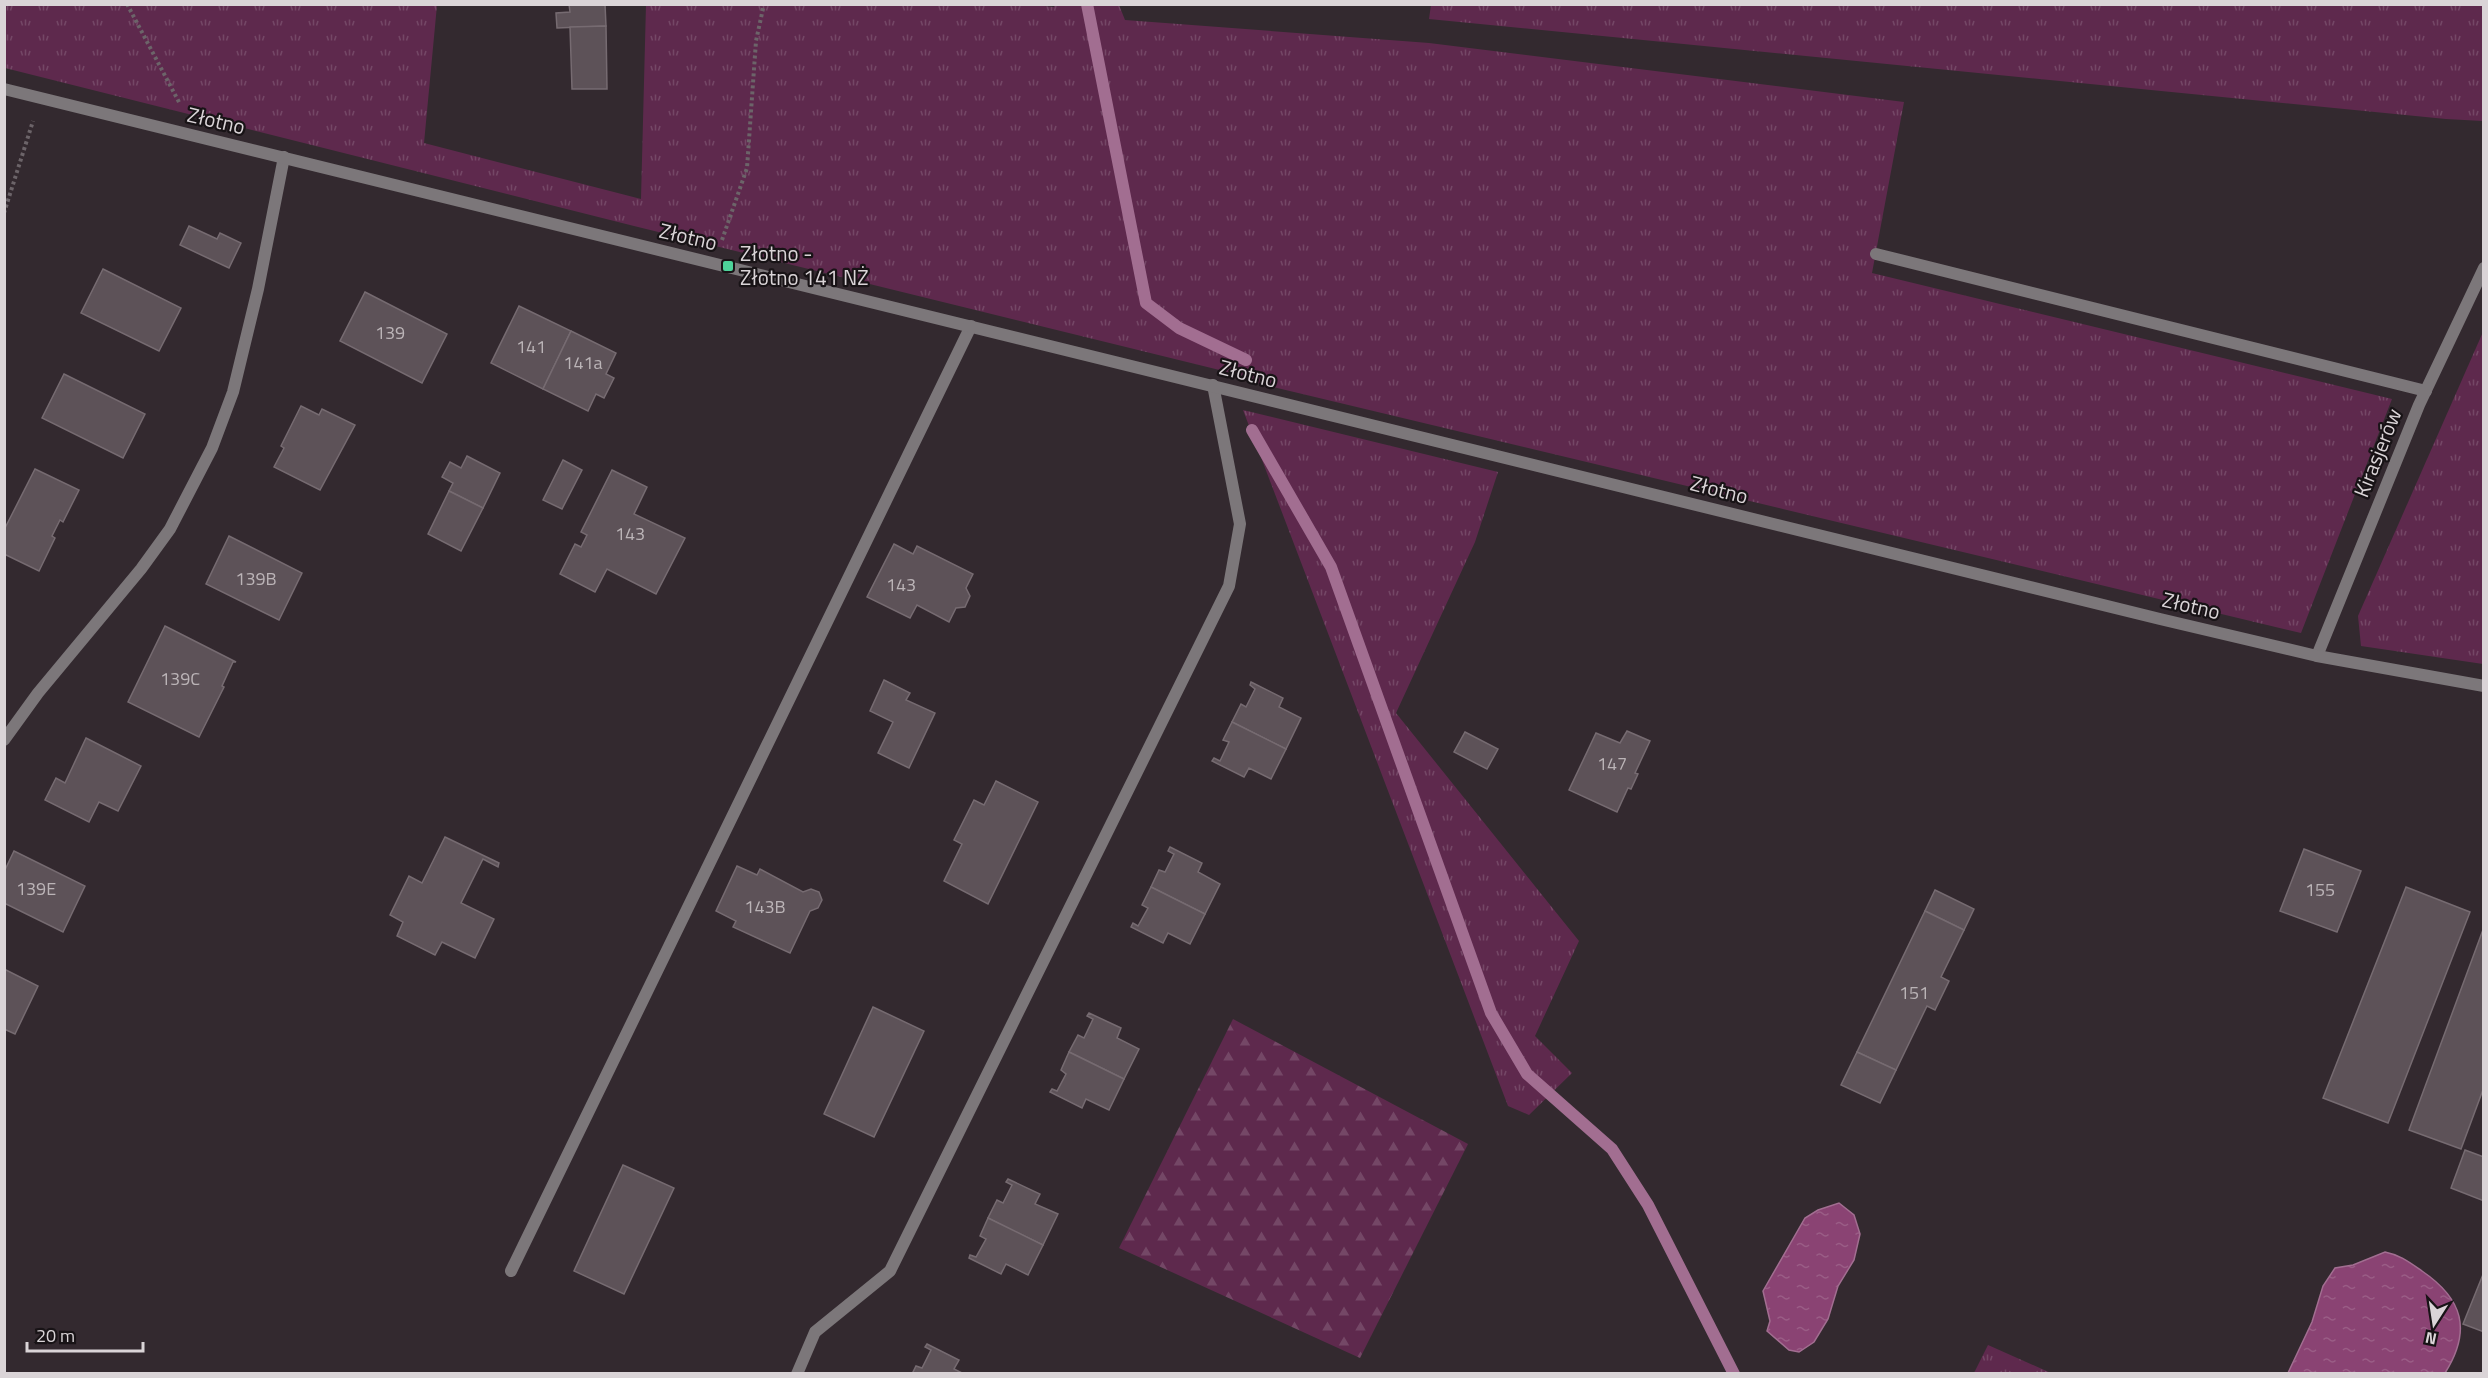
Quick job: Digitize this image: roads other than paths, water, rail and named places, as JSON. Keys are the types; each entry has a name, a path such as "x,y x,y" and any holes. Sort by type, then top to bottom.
{"street":[{"name":"Złotno","path":"4,89 2317,656 2484,686"},
{"path":"4,740 38,693 141,569 170,529 212,448 233,392 258,289 284,157"},
{"path":"1876,254 2426,391"},
{"name":"Kirasjerów","path":"2317,656 2426,391 2484,268"},
{"path":"511,1271 971,326"},
{"path":"797,1374 815,1332 890,1271 1229,586 1240,524 1213,385"}],"water":[{"path":"1839,1203 1854,1215 1860,1234 1854,1260 1838,1286 1828,1319 1814,1342 1799,1352 1789,1350 1767,1331 1770,1321 1763,1291 1805,1218 1818,1210"},
{"path":"2385,1252 2400,1257 2422,1271 2447,1293 2454,1304 2459,1316 2459,1343 2445,1373 2288,1373 2312,1322 2323,1286 2335,1268 2353,1265"}],"waterway":[{"path":"1087,4 1146,303 1179,328 1246,360"},
{"path":"1252,430 1331,567 1491,1013 1527,1074 1612,1149 1648,1205 1734,1374"}],"place":[{"name":"Złotno - Złotno 141 NŻ","path":"728,266"}]}
